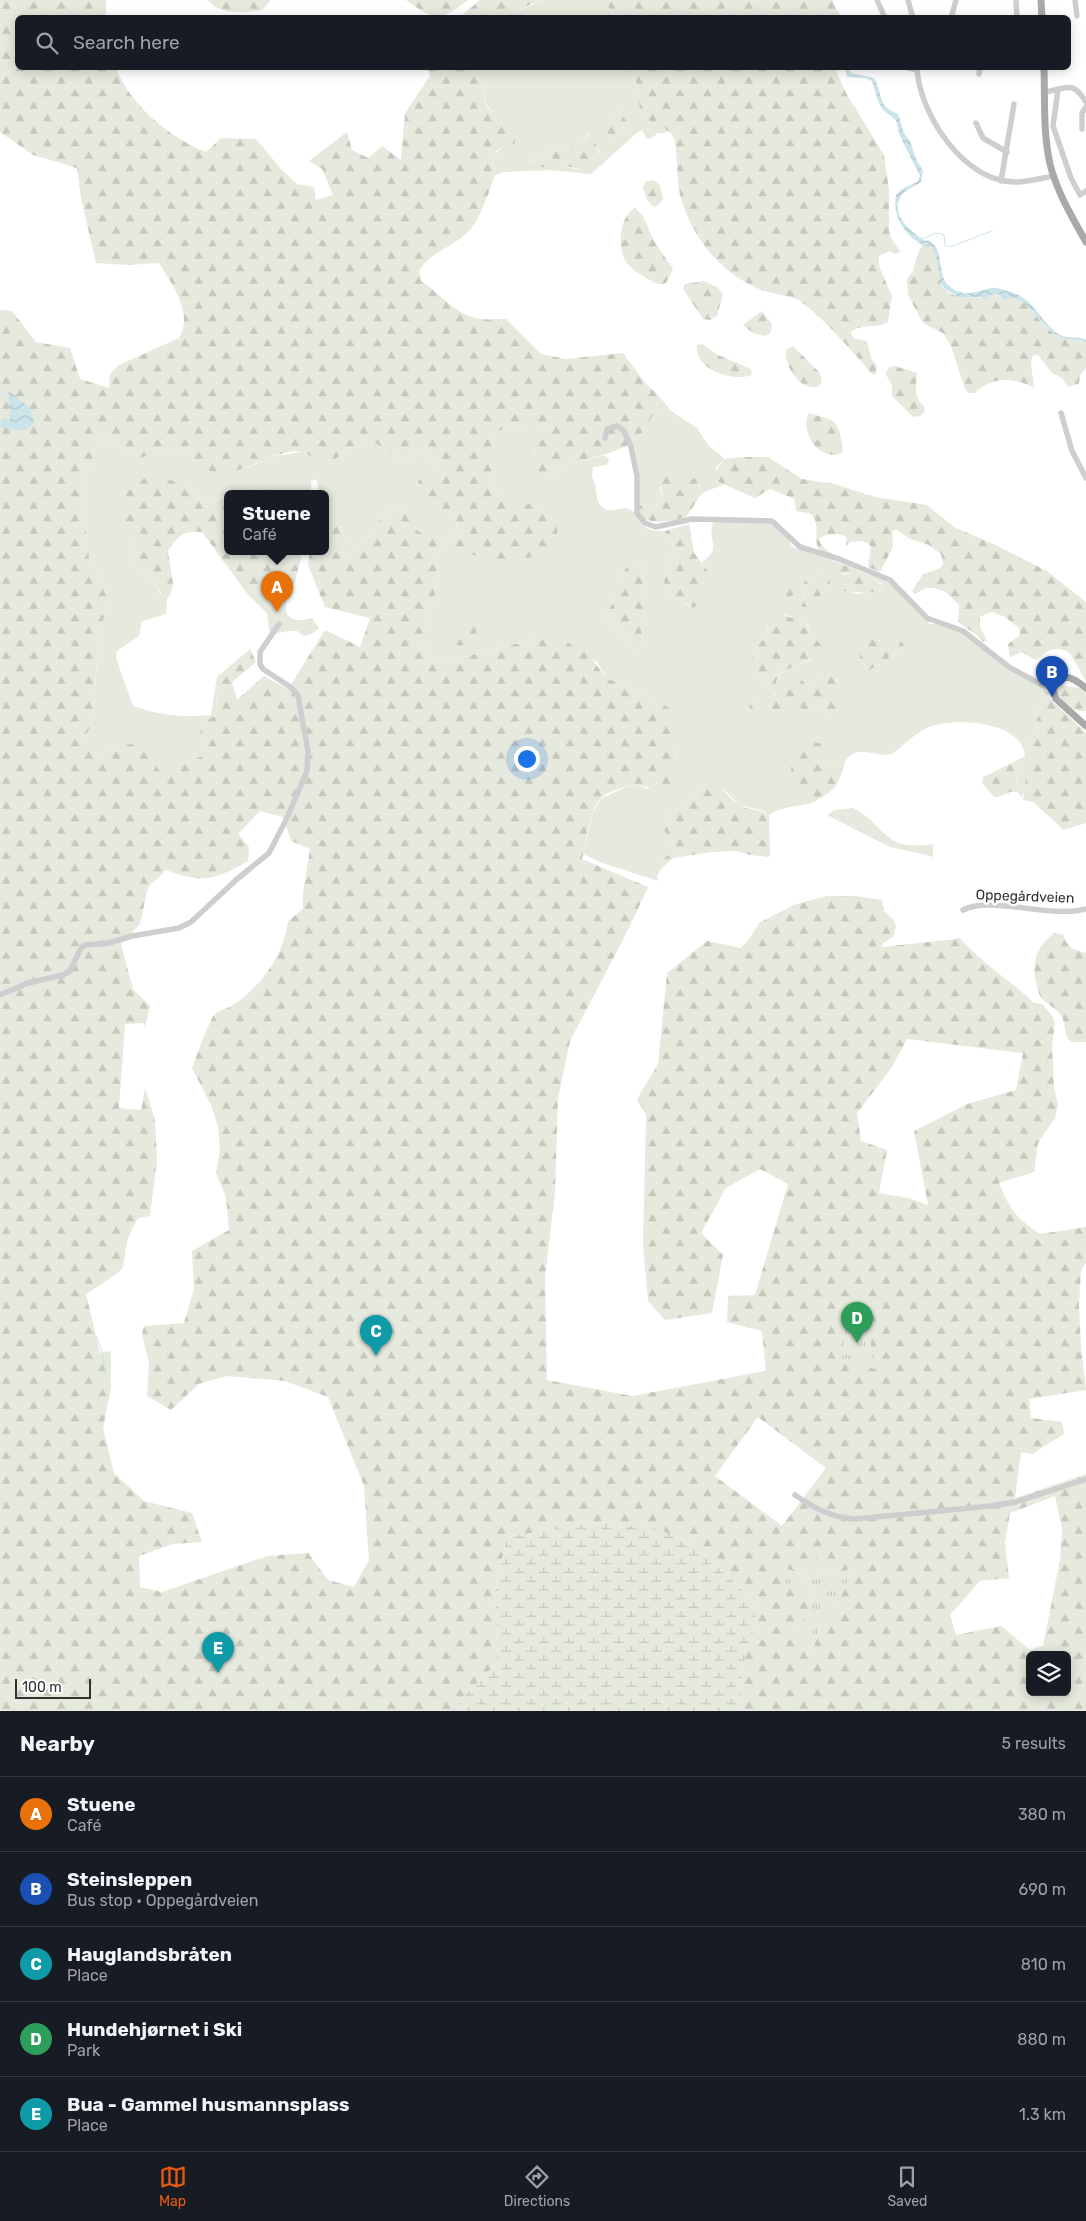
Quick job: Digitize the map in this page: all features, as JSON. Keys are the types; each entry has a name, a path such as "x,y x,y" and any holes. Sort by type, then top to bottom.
{"main road":[{"path":"1041,0 1042,15"},
{"path":"1044,70 1046,139 1054,176 1059,190 1086,242"},
{"path":"1086,688 1067,676 1057,679 1052,688 1056,699 1086,726"}],"street":[{"path":"877,0 884,15"},
{"path":"908,0 912,15"},
{"path":"952,15 956,0"},
{"path":"1016,0 1017,15"},
{"path":"1075,0 1077,16"},
{"path":"917,70 929,111 958,154 978,172 1001,181 1014,183 1054,176"},
{"path":"1045,92 1073,87 1078,90 1086,102"},
{"path":"1058,90 1053,121 1055,130 1071,178 1080,195 1086,191"},
{"path":"1001,181 1014,104"},
{"path":"1082,129 1082,113 1086,107"},
{"path":"976,123 983,138 988,143 1007,152"},
{"path":"1062,413 1072,451 1086,478"},
{"path":"605,438 607,429 618,426 622,428 630,441 637,476 636,513 645,524 656,527 692,519 772,521 800,547 886,578 903,592 927,618 968,633 1009,667 1042,685 1052,688"},
{"path":"0,995 28,983 64,975 70,970 81,948 85,945 109,943 179,928 191,922 236,880 269,853 287,818 307,771 308,751 298,696 292,688 263,669 260,664 260,652 279,624"},
{"name":"Oppegårdveien","path":"963,910 977,904 1054,911 1086,909"},
{"path":"795,1495 824,1513 837,1518 855,1519 1016,1502 1086,1479"}],"green space":[{"path":"0,0 106,0 106,15 15,15 15,70 117,70 131,95 165,129 192,146 206,152 221,138 256,139 281,169 297,184 314,187 316,200 333,195 322,169 309,161 347,132 352,150 368,158 382,146 401,160 405,113 430,76 428,70 476,70 482,83 486,105 510,126 515,136 515,143 496,151 493,158 493,181 477,220 471,229 425,263 419,270 421,281 464,314 481,319 506,319 541,354 566,359 623,353 645,383 659,396 657,409 636,442 612,452 569,465 548,477 536,478 532,466 534,454 545,432 543,426 526,425 495,432 491,447 491,471 494,487 545,513 557,527 557,535 552,546 544,555 519,558 484,558 456,546 443,545 437,556 438,572 434,598 422,636 426,654 443,662 535,639 536,632 542,630 549,632 589,655 607,679 623,683 671,709 671,743 679,763 670,785 663,790 639,785 617,789 603,796 596,804 588,828 582,859 648,887 629,928 570,1041 558,1098 555,1192 545,1277 547,1380 632,1396 766,1371 762,1331 727,1322 728,1296 755,1295 788,1184 760,1169 726,1188 701,1233 723,1255 712,1313 665,1320 648,1301 643,1246 646,1115 637,1099 658,1064 667,973 707,941 741,948 759,923 794,905 826,896 855,896 882,900 884,911 893,919 896,926 893,937 883,943 882,947 956,939 959,937 976,955 1034,1003 1042,1004 1055,1022 1052,1046 1054,1087 1058,1105 1055,1118 1038,1143 1034,1172 999,1183 1019,1218 1040,1234 1086,1227 1086,1263 1081,1270 1079,1305 1086,1390 1029,1399 1031,1418 1062,1422 1064,1434 1032,1454 1021,1452 1015,1498 1086,1474 1086,1711 739,1711 744,1662 758,1605 698,1548 658,1529 599,1522 507,1537 495,1591 499,1661 460,1700 459,1711 0,1711 0,310 12,311 36,342 70,348 80,379 109,388 110,374 119,365 179,338 183,329 184,319 180,299 159,263 128,265 96,263 81,198 77,168 33,155 0,132","holes":["101,437 115,442 140,458 161,452 184,450 208,470 219,473 230,472 292,452 305,453 323,463 337,458 347,448 375,443 407,462 416,448 429,452 437,471 418,481 421,495 430,509 442,509 456,515 457,530 447,539 425,534 415,528 404,508 385,513 368,539 349,553 342,530 329,515 329,555 309,555 308,565 325,607 370,618 360,647 325,630 288,689 264,676 237,700 232,682 256,662 250,649 217,677 216,715 200,723 202,756 160,773 147,743 118,745 101,754 84,741 93,719 98,644 107,603 103,579 89,558 81,485","260,811 283,817 291,841 310,849 303,893 303,909 288,921 278,955 257,985 239,1001 218,1012 212,1018 192,1068 211,1105 218,1126 220,1150 216,1173 226,1197 229,1230 192,1251 194,1289 184,1323 144,1326 142,1334 149,1363 147,1396 171,1410 199,1384 226,1376 285,1381 328,1397 364,1486 369,1560 354,1587 328,1580 308,1553 267,1556 162,1592 140,1587 139,1556 173,1544 202,1542 192,1513 144,1501 114,1473 103,1428 111,1388 111,1351 100,1353 86,1294 121,1270 124,1264 126,1246 136,1221 138,1218 150,1216 157,1160 155,1120 145,1088 141,1110 119,1108 125,1024 144,1023 145,1028 150,1006 133,989 121,944 140,924 148,887 166,870 190,877 208,878 217,876 248,861 249,847 238,834","907,1039 1023,1053 1016,1090 967,1104 914,1131 928,1205 908,1198 879,1193 887,1150 861,1141 857,1113 892,1067","846,1325 876,1368 842,1361","758,1417 826,1468 782,1526 715,1476","1055,1496 1062,1528 1060,1560 1043,1646 1030,1650 1001,1626 956,1635 950,1615 980,1581 1009,1578 1005,1543 1010,1513","785,1568 810,1578 816,1576 822,1568 831,1575 854,1568 835,1608 820,1627 813,1650 795,1625 809,1617 811,1607 809,1586"]},
{"path":"208,0 271,0 262,10 233,12 218,8"},
{"path":"406,0 468,0 445,15 429,15"},
{"path":"480,0 540,0 507,15 462,15"},
{"path":"540,0 602,0 611,10 612,15 506,15"},
{"path":"602,0 833,0 841,15 612,15 611,10"},
{"path":"476,70 628,70 628,75 636,81 642,114 669,131 658,133 650,139 646,138 643,131 639,131 591,174 550,170 503,172 494,176 493,155 501,149 493,112 485,101 483,83","holes":["618,110 632,128 627,132 623,129 619,130 613,141 606,133 605,118","588,133 600,153 585,170 529,162 539,154 583,143"]},
{"path":"628,70 836,70 846,93 884,155 889,190 889,231 892,240 901,252 895,254 889,251 879,256 879,266 892,296 888,322 855,329 851,332 853,338 867,341 871,358 877,366 876,374 872,374 829,326 800,301 761,290 747,283 734,275 712,255 695,230 682,202 678,186 674,138 667,130 645,118 639,102 636,81 628,75"},
{"path":"618,110 632,128 628,133 623,129 619,130 618,138 616,141 613,141 606,133 604,118"},
{"path":"590,132 594,133 596,147 601,157 598,164 585,170 569,167 530,167 529,165 534,157 539,154 583,143"},
{"path":"653,180 660,185 663,199 659,205 654,207 647,200 643,188 645,182"},
{"path":"635,208 643,216 654,241 673,269 666,283 657,284 639,274 628,265 623,256 621,233 623,225 630,212"},
{"path":"929,244 936,254 940,282 953,295 977,297 984,300 993,294 1003,298 1014,298 1026,305 1050,331 1059,337 1086,342 1086,368 1080,375 1079,384 1068,387 1062,378 1052,373 1038,355 1032,356 1031,363 1034,388 1027,384 1003,380 981,387 975,393 968,393 951,346 943,333 923,323 908,295 907,279 913,271 919,250 922,246"},
{"path":"704,281 717,287 723,294 717,316 710,320 703,319 683,289 685,284"},
{"path":"762,311 772,324 771,332 766,336 753,333 743,325"},
{"path":"702,344 718,355 751,369 752,375 735,377 716,372 702,361 698,354 697,345"},
{"path":"793,346 820,373 822,382 818,387 805,385 790,370 786,350"},
{"path":"895,366 917,373 917,395 924,406 925,412 920,416 913,417 892,396 892,385 885,373 890,367"},
{"path":"659,396 671,411 697,428 708,445 725,459 716,467 714,480 723,485 704,492 701,491 699,484 683,483 660,487 662,499 658,504 647,508 637,504 632,443 636,442 657,409"},
{"path":"809,413 831,420 836,424 840,433 843,452 835,455 827,454 814,444 807,429"},
{"path":"537,423 543,426 545,432 533,455 548,477 569,465 604,455 609,459 607,465 593,467 592,477 597,499 601,506 608,510 624,508 631,510 646,528 665,531 672,544 672,554 664,581 664,591 668,605 680,601 690,607 708,571 702,562 712,552 713,522 773,523 789,540 792,547 849,566 838,566 843,575 851,573 853,576 850,582 843,588 857,594 881,590 882,584 866,574 885,581 908,599 929,621 929,624 938,624 958,631 1012,671 1046,690 1049,695 1044,697 1031,739 1026,786 1022,797 1017,792 1016,765 1012,763 1025,756 1021,744 1012,735 999,728 984,724 952,723 927,728 892,754 860,752 849,757 844,764 819,766 818,760 821,744 809,793 814,802 785,808 769,815 764,811 739,805 724,789 705,788 673,812 664,830 675,851 661,860 660,866 662,868 657,876 658,881 600,862 583,854 592,815 600,799 626,787 638,785 648,789 677,757 671,743 670,709 623,683 607,679 597,662 536,632 535,639 443,662 426,654 422,636 434,598 438,572 437,556 443,545 451,543 477,556 545,512 494,487 491,471 491,447 495,432","holes":["630,561 639,562 649,595 642,605 646,616 641,631 643,643 634,650 622,631 603,618 613,603 607,597 610,590 618,583","825,573 830,584 817,588 817,599 813,601 802,600 806,597 805,590 815,576","785,614 808,624 811,634 821,645 812,660 779,675 775,684 775,697 781,704 749,705 767,695 765,684 752,672 752,652 767,635 766,626","879,640 888,644 888,648 893,651 900,648 901,653 891,655 886,663 867,668 860,659","815,673 838,680 834,702 837,704 835,721 822,711 797,708 804,685 811,682"]},
{"path":"101,437 115,442 140,458 161,452 184,450 208,470 249,467 275,456 301,452 337,458 347,448 375,443 407,462 416,448 429,452 437,471 442,508 456,515 457,530 446,539 428,537 409,523 403,508 385,513 368,539 349,553 342,530 329,515 329,490 319,490 317,479 311,481 311,490 274,490 260,486 242,490 224,490 224,496 206,507 189,485 135,538 132,566 152,579 161,595 171,593 167,599 166,614 142,621 139,636 117,651 116,658 133,706 162,714 211,715 217,677 216,715 200,723 202,756 159,774 118,745 101,754 84,742 93,719 98,644 107,603 103,579 89,558 81,485"},
{"path":"768,457 802,479 834,484 875,497 927,505 954,527 1047,571 1086,602 1086,681 1073,658 1065,650 1051,650 1035,660 1022,652 1010,657 1008,644 1020,635 1019,628 1005,617 992,612 980,616 980,627 987,641 983,642 977,635 958,622 959,605 946,592 934,588 926,588 915,594 912,591 923,574 939,569 943,564 941,554 929,545 910,539 897,530 892,531 893,547 880,572 868,567 871,547 868,543 860,541 850,542 846,546 847,539 845,536 839,534 828,535 819,539 823,547 833,555 820,551 817,542 815,519 809,513 796,511 795,499 770,489 755,498 714,480 712,475 725,459"},
{"path":"671,473 675,476 674,483 696,478 701,491 704,492 686,517 656,522 639,515 637,504 647,508 658,504 662,499 661,476"},
{"path":"151,475 189,485 206,507 224,496 224,555 302,555 295,583 292,584 283,570 249,596 202,532 190,532 178,538 168,551 173,584 171,593 162,595 152,579 132,566 135,538 121,533 127,488"},
{"path":"260,486 274,490 243,490"},
{"path":"689,524 694,553 708,571 704,597 694,608 680,601 677,606 672,608 666,600 664,581 673,549 665,531"},
{"path":"636,560 639,562 649,595 642,605 646,616 641,631 643,643 639,649 634,650 622,631 603,618 613,603 607,597 602,597 603,592 613,587 630,561"},
{"path":"837,566 849,566 866,574 884,587 870,592 843,591 843,588 850,582 853,576 851,573 835,574"},
{"path":"283,570 292,584 287,600 287,613 294,620 312,618 319,628 309,635 304,636 299,632 293,631 272,635 269,630 267,613 249,596"},
{"path":"825,572 829,576 830,584 818,588 821,595 810,607 803,607 800,604 806,597 804,582 806,580 811,582 815,576"},
{"path":"793,582 795,591 790,601 780,605 779,597"},
{"path":"780,613 792,618 797,613 802,613 811,634 821,645 820,654 816,658 792,667 779,675 776,680 774,695 781,704 779,713 769,716 751,713 749,705 767,695 765,684 752,672 752,652 767,635 769,621"},
{"path":"474,622 476,628 475,637 470,643 456,645 454,634 465,624"},
{"path":"887,635 889,637 888,648 893,651 897,650 902,641 905,645 901,653 889,656 884,666 879,664 869,670 860,659 861,646 872,640 882,641"},
{"path":"815,673 832,677 839,686 839,699 835,702 842,705 840,710 836,712 837,719 835,721 822,711 797,708 787,703 781,688 782,683 800,678 806,685 811,682 811,677"},
{"path":"1059,685 1080,688 1086,693 1086,711 1072,708 1064,702 1055,689"},
{"path":"1047,696 1086,733 1086,823 1064,830 1033,802 1023,800 1031,739 1044,697"},
{"path":"815,742 821,744 823,750 818,760 819,766 844,764 835,787 814,802 809,793 801,794 791,770 794,758 799,752"},
{"path":"1012,763 1016,765 1017,792 1014,791 994,797 982,783 983,777"},
{"path":"717,785 735,802 749,809 762,811 769,815 770,856 750,855 736,851 711,852 673,858 662,868 660,866 661,860 675,851 664,830 673,812 705,788"},
{"path":"853,808 865,815 895,841 916,846 933,844 933,858 890,847 827,815 835,810"},
{"path":"1054,933 1063,934 1066,942 1071,947 1086,953 1086,1042 1071,1042 1067,1036 1064,1021 1060,1014 1039,993 1034,967 1035,960 1044,943"},
{"path":"866,1321 876,1369 841,1361 846,1325"},
{"path":"599,1522 658,1529 698,1548 758,1605 744,1662 739,1711 459,1711 460,1700 499,1661 495,1591 507,1537"},
{"path":"817,1557 822,1568 831,1575 854,1568 835,1609 820,1627 813,1650 808,1651 803,1637 795,1624 809,1617 811,1607 809,1587 789,1589 785,1581 785,1568 810,1578 815,1575 806,1563"}],"water":[{"path":"845,70 874,78 883,103 891,111 898,114 904,133 910,141 916,159 923,171 921,182 901,196 898,210 904,222 914,233 925,241 928,240 936,248 946,283 963,293 994,288 1019,295 1032,306 1054,331 1066,337 1086,340 1086,342 1059,337 1045,326 1026,305 1014,298 1003,299 999,295 994,294 984,300 980,297 958,297 945,289 940,282 936,256 930,245 924,246 917,242 901,225 898,218 895,203 896,195 902,189 917,182 920,176 900,136 896,120 883,110 872,81 866,78 847,77"},
{"path":"9,390 31,411 34,423 27,428 14,430 0,427 2,419 10,419"}],"waterway":[{"path":"920,239 937,233 944,235 945,245 950,247 992,231"},
{"path":"96,1336 102,1351 105,1374"}],"place":[{"name":"Stuene","path":"277,612"},
{"name":"Steinsleppen","path":"1052,697"},
{"name":"Hundehjørnet i Ski","path":"857,1343"},
{"name":"Hauglandsbråten","path":"376,1356"},
{"name":"Bua - Gammel husmannsplass","path":"218,1673"}]}
